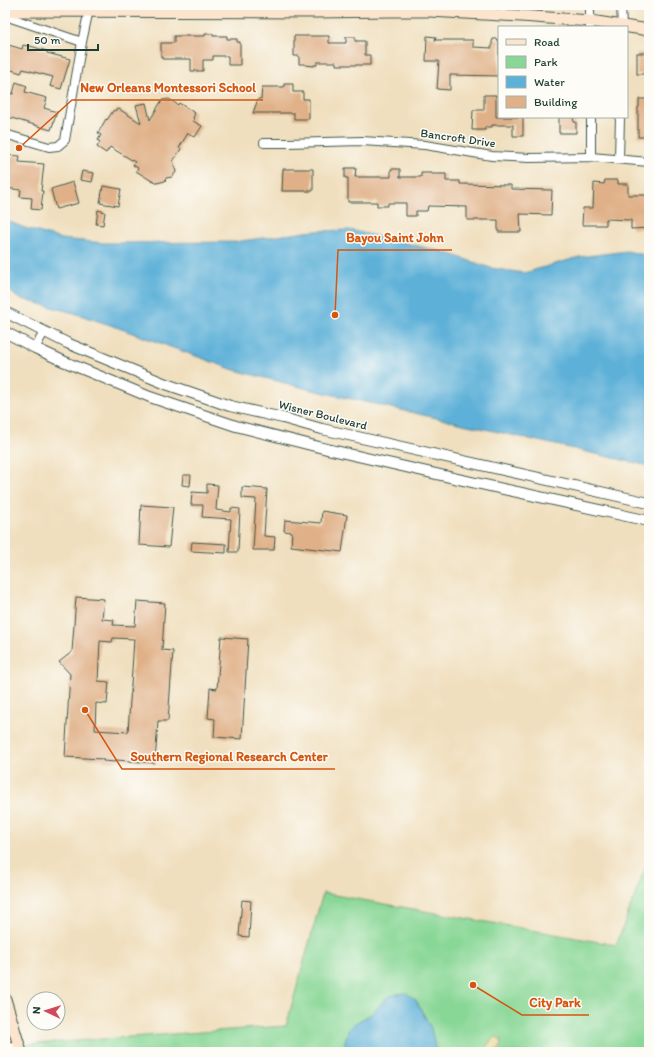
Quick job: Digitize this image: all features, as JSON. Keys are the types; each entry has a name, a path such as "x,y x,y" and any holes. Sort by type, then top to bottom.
{"main road":[{"path":"5,11 89,8 212,8 317,12 391,11 429,8 622,26"},
{"path":"628,27 649,30"},
{"path":"5,999 20,1048"}],"street":[{"path":"590,5 590,24"},
{"path":"621,5 622,26"},
{"path":"5,134 48,147 58,146 65,140 89,8"},
{"path":"5,16 82,42"},
{"path":"591,118 591,157"},
{"path":"619,159 620,118"},
{"name":"Bancroft Drive","path":"264,143 362,141 425,145 492,156 529,158 591,157 649,162"},
{"name":"Wisner Boulevard","path":"5,312 80,349 166,384 230,406 283,418 322,430 649,503"},
{"path":"5,332 63,361 150,397 236,426 451,478 649,521"},
{"path":"35,348 44,332"},
{"path":"5,1047 20,1048"}],"green space":[{"path":"649,858 649,1052 21,1052 19,1045 286,1026 323,893 616,945"}],"sand":[{"path":"496,1037 501,1041 500,1048 494,1051 488,1051 487,1046"}],"water":[{"path":"5,220 61,239 104,243 234,242 313,231 350,230 444,252 491,268 524,273 579,257 627,251 649,256 649,466 312,390 234,370 74,313 18,298 5,287"},
{"path":"406,993 416,1000 431,1028 436,1052 345,1052 345,1041 349,1028 373,1013 386,998 396,994"}],"building":[{"path":"205,34 213,34 213,36 227,36 227,39 237,39 237,42 240,42 240,65 228,65 228,56 213,56 213,60 203,60 203,71 191,71 191,59 162,59 161,43 174,43 174,36 205,36"},
{"path":"294,36 329,36 329,43 346,43 346,37 355,37 355,41 365,41 365,55 370,55 370,65 336,65 336,62 317,62 317,65 314,66 299,64 299,56 294,56"},
{"path":"427,36 436,37 435,40 473,40 473,47 492,48 493,39 498,40 498,76 450,75 450,90 437,89 439,61 426,61"},
{"path":"5,44 22,49 23,45 27,45 47,51 47,53 70,59 61,89 50,86 53,77 23,69 21,73 5,68"},
{"path":"637,53 649,53 649,74 637,74"},
{"path":"16,82 27,86 25,92 47,98 44,108 57,112 51,130 5,116 5,92 13,94"},
{"path":"284,84 293,84 293,92 303,92 303,99 309,99 309,119 294,119 294,113 253,113 258,99 261,99 262,87 284,87"},
{"path":"484,95 496,95 496,117 523,118 523,136 513,136 513,125 492,125 492,127 485,127 485,130 472,130 473,110 484,110"},
{"path":"169,99 178,105 179,103 195,113 193,121 202,126 195,137 188,133 179,148 181,149 173,161 176,172 172,177 166,178 165,181 157,183 152,181 136,171 138,168 133,165 135,162 110,147 106,153 97,147 100,142 98,140 101,135 98,133 106,119 107,120 113,111 119,109 141,123 136,105 146,103 150,120 162,100"},
{"path":"639,99 649,99 649,137 638,137"},
{"path":"559,118 573,118 574,122 576,122 576,133 559,133"},
{"path":"5,155 20,156 19,162 44,164 41,191 43,191 41,210 31,209 32,198 20,197 21,190 5,188"},
{"path":"345,168 356,168 355,177 391,177 391,169 400,169 400,177 421,177 421,173 446,174 446,181 460,181 460,184 511,185 511,189 552,190 551,215 520,214 521,232 498,232 498,220 467,220 467,207 428,206 427,211 416,211 416,216 406,216 406,203 388,203 388,206 377,206 377,202 348,202 348,178 345,178"},
{"path":"283,169 313,169 313,191 282,191"},
{"path":"82,171 94,173 92,182 80,180"},
{"path":"605,180 618,180 618,184 628,184 628,195 649,195 649,228 631,229 631,220 606,219 606,225 582,225 583,208 593,208 594,183 604,184"},
{"path":"73,182 79,203 56,209 51,189"},
{"path":"103,186 121,189 118,206 100,203"},
{"path":"98,210 105,212 103,225 96,224"},
{"path":"183,475 191,475 190,486 182,485"},
{"path":"207,484 218,485 216,510 231,512 231,508 240,509 238,552 229,552 231,519 202,517 203,505 191,505 192,492 207,493"},
{"path":"242,487 267,489 264,536 275,537 274,550 253,550 256,499 242,498"},
{"path":"141,505 173,507 169,547 139,545"},
{"path":"322,511 347,515 342,552 291,546 292,532 284,531 285,520 321,523"},
{"path":"192,542 226,544 226,553 191,551"},
{"path":"76,597 104,599 102,619 114,620 113,625 135,626 137,601 165,603 162,650 173,651 168,721 158,721 155,763 116,760 116,762 103,761 103,759 65,757 70,674 59,662 72,652","holes":["113,638 134,639 128,732 95,730 96,703 107,704 109,682 98,681 100,641 112,642"]},
{"path":"221,637 248,639 242,739 214,737 215,719 208,718 210,688 217,689"},
{"path":"242,900 251,901 249,937 239,936"}],"place":[{"name":"New Orleans Montessori School","path":"19,148"},
{"name":"Bayou Saint John","path":"335,315"},
{"name":"Southern Regional Research Center","path":"85,710"},
{"name":"City Park","path":"473,985"}]}
